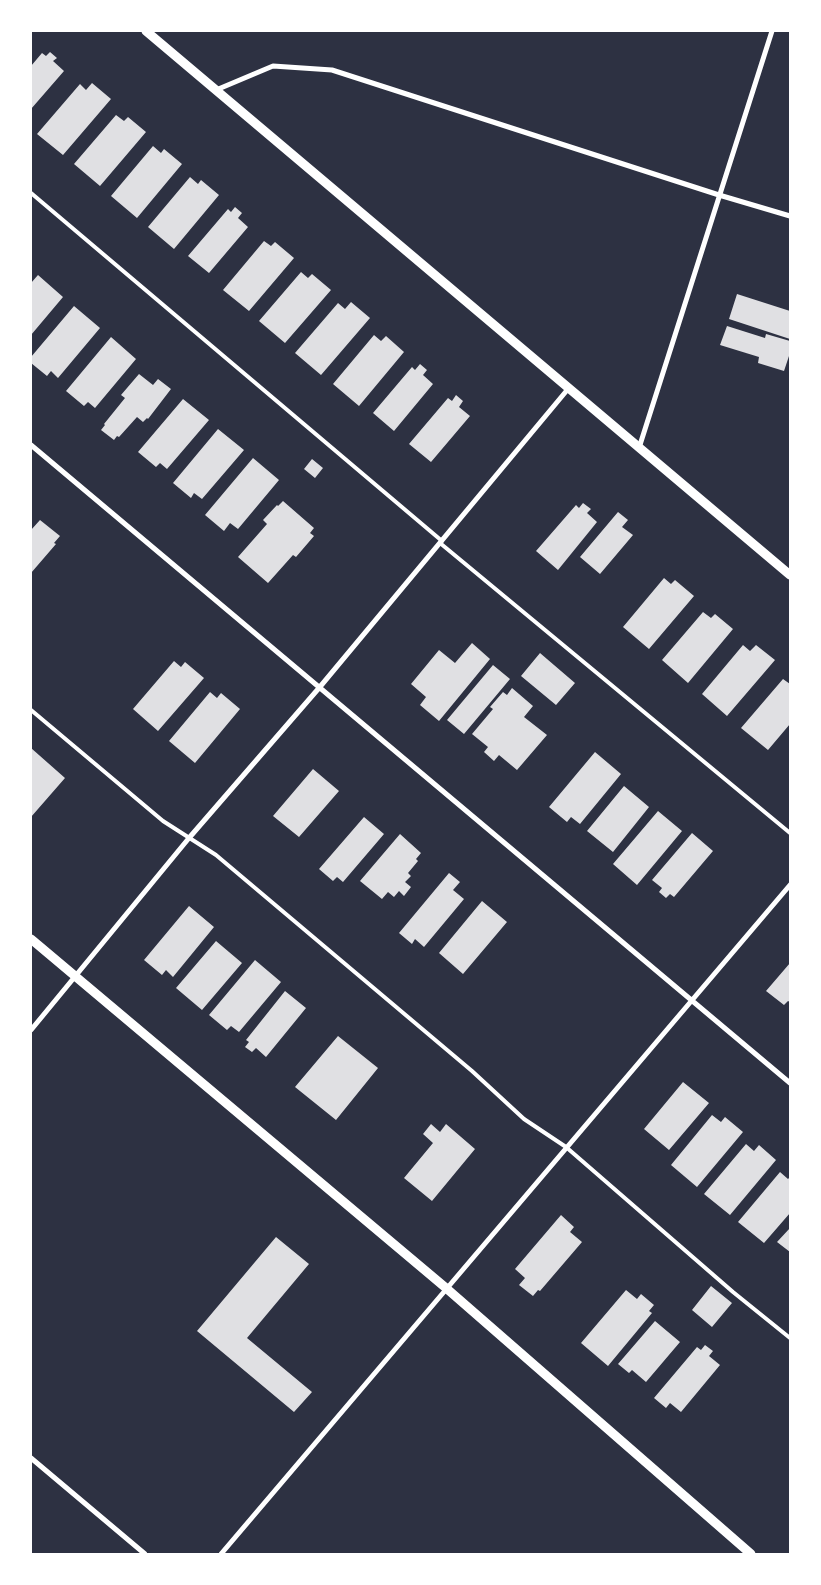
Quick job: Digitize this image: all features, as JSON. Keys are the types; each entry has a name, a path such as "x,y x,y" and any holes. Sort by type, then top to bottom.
{"street":[{"path":"146,31 790,575"},
{"path":"639,448 772,31"},
{"path":"215,90 273,66 332,70 719,195 790,216"},
{"path":"31,1030 189,838 319,688 568,389"},
{"path":"31,445 790,1084"},
{"path":"221,1554 790,885"},
{"path":"31,940 446,1288 751,1554"},
{"path":"31,1458 145,1554"}],"lane":[{"path":"31,193 441,542 790,833"},
{"path":"31,710 163,821 216,855 231,867 472,1071 524,1119 566,1147 733,1292 790,1338"}],"building":[{"path":"50,52 57,58 53,61 64,71 31,109 31,66 42,53 46,56"},
{"path":"92,83 111,99 63,155 37,134 80,84 86,90"},
{"path":"116,115 124,121 128,117 146,132 100,186 74,164"},
{"path":"153,146 161,153 164,149 182,164 137,218 111,196"},
{"path":"190,177 198,184 201,180 219,195 174,249 148,227"},
{"path":"235,207 242,213 238,218 248,227 209,273 188,256 228,209 231,212"},
{"path":"264,241 271,246 275,242 294,258 249,311 223,290"},
{"path":"301,272 308,278 312,274 331,290 285,343 259,321"},
{"path":"38,275 63,297 31,335 31,283"},
{"path":"737,294 790,311 790,339 729,319"},
{"path":"351,302 370,318 321,375 295,353 338,303 345,309"},
{"path":"74,306 100,328 58,378 51,371 47,376 31,363 31,357"},
{"path":"727,326 765,338 766,334 790,341 790,353 784,371 758,363 759,357 720,345"},
{"path":"374,335 381,341 386,336 404,352 359,406 333,384"},
{"path":"111,337 136,359 95,408 88,402 84,406 66,391"},
{"path":"420,364 427,370 423,375 433,384 394,431 373,413 412,367 415,370"},
{"path":"139,374 153,385 158,379 171,389 148,419 143,422 137,417 114,440 101,430 125,398 121,395"},
{"path":"456,395 463,401 459,407 470,416 431,462 409,444 448,398 452,401"},
{"path":"183,399 209,420 167,469 160,463 156,467 138,452"},
{"path":"218,429 244,450 202,499 194,493 191,498 173,483"},
{"path":"253,458 279,480 238,529 230,523 224,531 205,515"},
{"path":"312,459 323,468 315,478 304,469"},
{"path":"283,501 314,528 310,533 314,536 296,557 293,555 268,583 238,557 267,524 263,520"},
{"path":"583,503 591,509 587,513 597,522 558,570 536,551 576,505 579,508"},
{"path":"618,512 628,520 622,527 633,535 600,574 580,557"},
{"path":"40,520 60,536 54,543 56,544 31,573 31,530"},
{"path":"664,578 671,584 675,580 694,596 649,649 623,627"},
{"path":"703,612 711,618 715,614 733,629 688,683 662,660"},
{"path":"472,643 490,659 439,721 420,705 426,697 411,684 439,650 455,663"},
{"path":"743,645 750,651 756,645 775,660 727,716 702,694"},
{"path":"540,653 575,683 556,705 521,676"},
{"path":"174,661 181,667 185,662 204,678 158,731 133,709"},
{"path":"493,665 510,679 464,734 447,720"},
{"path":"783,679 790,684 790,724 768,750 741,728"},
{"path":"512,688 533,706 524,717 547,735 517,770 499,755 494,761 484,752 488,747 472,734 493,709 490,707 503,692 507,695"},
{"path":"210,692 217,698 221,693 240,709 195,763 169,741"},
{"path":"31,748 65,778 31,817"},
{"path":"595,752 621,774 580,824 571,817 567,822 549,807"},
{"path":"313,769 339,791 299,837 273,816"},
{"path":"624,786 649,807 613,852 587,831"},
{"path":"658,811 682,831 637,885 613,864"},
{"path":"364,817 384,834 343,882 337,877 333,881 319,869"},
{"path":"692,833 713,851 674,897 670,894 666,898 659,892 662,888 652,880"},
{"path":"400,834 421,853 416,859 418,861 408,873 411,876 405,882 411,887 404,896 399,891 394,897 388,892 382,899 360,881"},
{"path":"449,873 460,882 453,890 464,899 424,947 415,939 412,944 399,933"},
{"path":"482,901 507,922 463,974 439,953"},
{"path":"189,906 214,927 173,977 166,970 162,975 144,960"},
{"path":"216,941 242,963 202,1010 176,988"},
{"path":"255,960 281,982 239,1032 231,1026 227,1030 209,1015"},
{"path":"790,963 790,1002 788,1001 784,1005 766,991"},
{"path":"285,991 306,1008 266,1057 256,1048 252,1052 245,1047 249,1042 246,1040"},
{"path":"338,1036 378,1068 336,1120 295,1087"},
{"path":"683,1082 709,1103 669,1150 644,1129"},
{"path":"712,1115 721,1122 725,1117 743,1132 697,1187 671,1165"},
{"path":"431,1124 440,1132 446,1124 475,1149 432,1201 404,1178 433,1143 423,1134"},
{"path":"746,1144 754,1151 759,1145 776,1160 730,1215 704,1194"},
{"path":"780,1172 788,1179 790,1177 790,1213 764,1243 738,1222"},
{"path":"561,1215 574,1227 570,1232 582,1242 540,1291 538,1290 533,1296 519,1285 525,1278 515,1269"},
{"path":"790,1228 790,1252 777,1242"},
{"path":"276,1237 309,1264 247,1338 312,1392 294,1412 197,1331"},
{"path":"711,1286 732,1303 712,1327 692,1310"},
{"path":"626,1290 637,1299 641,1294 654,1305 649,1311 652,1313 608,1366 581,1343"},
{"path":"655,1321 680,1342 646,1382 632,1370 629,1373 618,1364"},
{"path":"705,1345 713,1351 709,1356 720,1365 681,1412 670,1403 666,1408 654,1398 697,1347 701,1350"}]}
